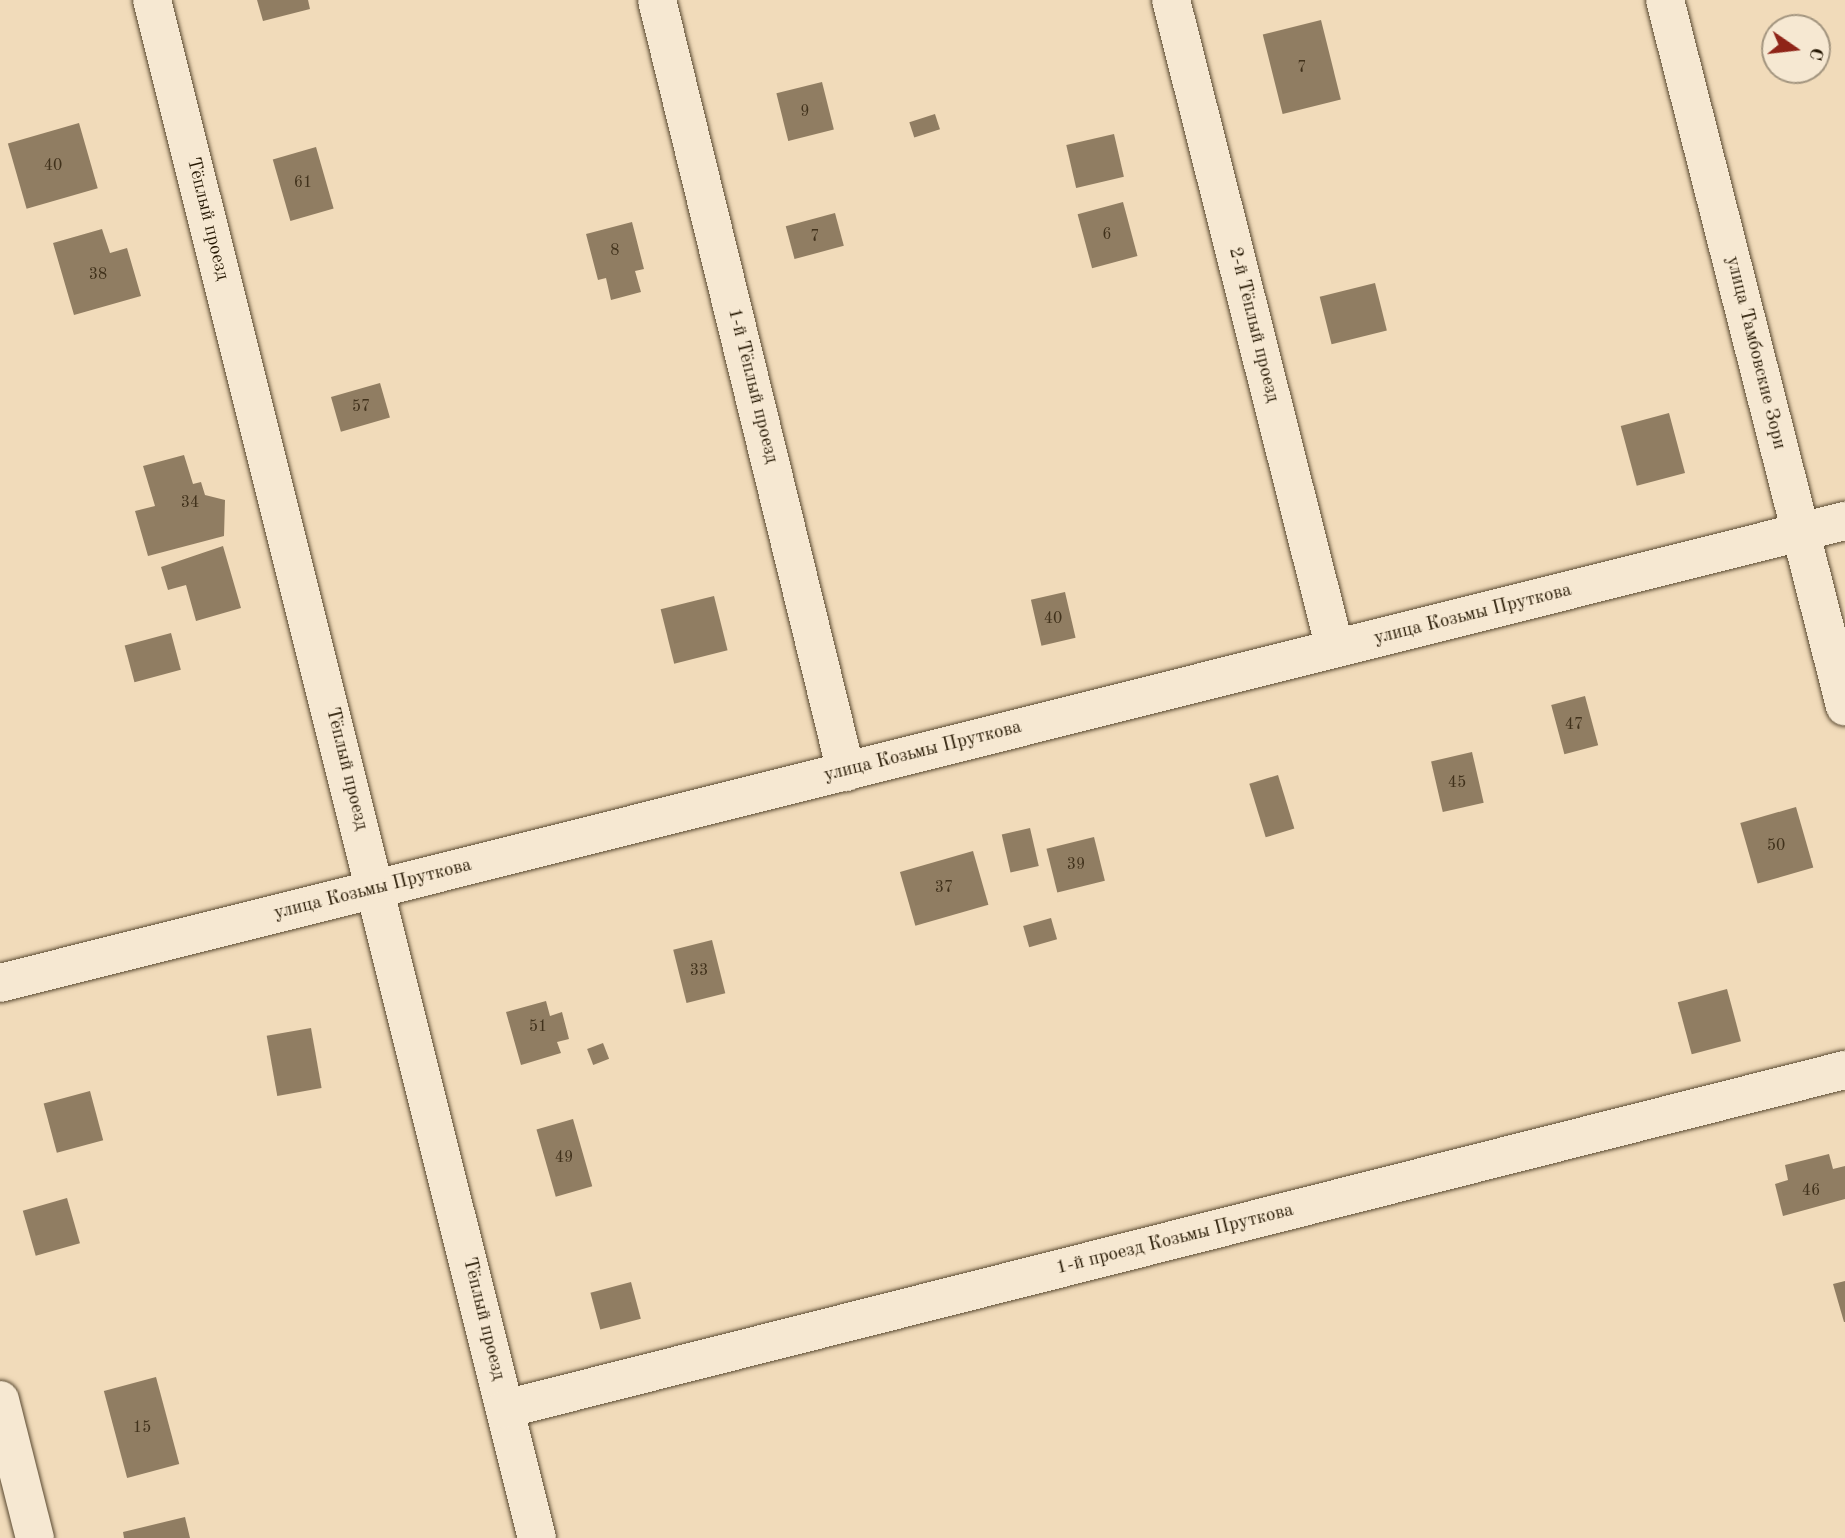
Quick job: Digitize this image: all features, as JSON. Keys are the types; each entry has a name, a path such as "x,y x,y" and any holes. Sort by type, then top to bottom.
{"street":[{"name":"Тёплый проезд","path":"152,0 537,1538"},
{"name":"1-й Тёплый проезд","path":"657,0 846,772"},
{"name":"2-й Тёплый проезд","path":"1171,0 1335,649"},
{"name":"улица Тамбовские Зори","path":"1665,0 1845,706"},
{"name":"улица Козьмы Пруткова","path":"0,983 1845,521"},
{"name":"1-й проезд Козьмы Пруткова","path":"505,1409 1845,1070"},
{"path":"0,1399 35,1538"}],"building":[{"path":"257,0 308,0 310,9 263,21"},
{"path":"1321,20 1341,100 1283,114 1263,35"},
{"path":"822,82 834,130 788,141 776,93"},
{"path":"935,114 940,129 914,138 909,122"},
{"path":"79,123 98,188 27,209 8,143"},
{"path":"1114,134 1124,177 1076,188 1066,145"},
{"path":"316,147 334,209 290,221 273,159"},
{"path":"1123,202 1137,256 1092,268 1078,214"},
{"path":"835,213 844,246 795,259 786,226"},
{"path":"632,222 644,269 635,271 641,292 611,300 606,278 598,280 586,234"},
{"path":"102,229 110,253 127,248 141,296 74,315 53,243"},
{"path":"1375,283 1387,331 1332,344 1320,297"},
{"path":"380,383 390,418 341,432 331,397"},
{"path":"1669,413 1685,473 1637,486 1621,426"},
{"path":"184,455 193,484 201,482 205,495 225,500 224,536 148,556 135,511 155,506 143,466"},
{"path":"223,546 241,608 196,621 186,585 168,590 161,567"},
{"path":"1065,592 1076,638 1041,646 1031,600"},
{"path":"714,596 728,650 674,664 661,609"},
{"path":"171,633 181,670 134,682 125,645"},
{"path":"1585,696 1598,745 1564,754 1551,705"},
{"path":"1472,752 1484,803 1443,812 1431,761"},
{"path":"1278,775 1294,829 1266,837 1249,784"},
{"path":"1796,807 1813,868 1758,884 1740,823"},
{"path":"1030,828 1039,866 1011,873 1002,835"},
{"path":"1094,837 1105,881 1057,893 1046,849"},
{"path":"973,851 988,905 915,926 900,872"},
{"path":"1051,918 1057,939 1029,947 1023,926"},
{"path":"712,940 725,993 686,1003 673,950"},
{"path":"1727,989 1741,1041 1692,1054 1678,1002"},
{"path":"546,1001 550,1016 562,1012 569,1039 557,1042 561,1053 521,1065 506,1012"},
{"path":"311,1028 322,1088 277,1096 267,1036"},
{"path":"603,1043 609,1059 593,1065 587,1049"},
{"path":"90,1091 103,1140 57,1153 44,1103"},
{"path":"573,1119 592,1186 556,1197 536,1129"},
{"path":"1829,1154 1833,1169 1845,1166 1845,1199 1783,1216 1775,1184 1788,1180 1785,1165"},
{"path":"67,1198 80,1243 36,1256 23,1211"},
{"path":"1845,1281 1845,1322 1844,1322 1833,1284"},
{"path":"631,1282 641,1319 600,1330 590,1293"},
{"path":"156,1377 179,1464 127,1478 104,1391"},
{"path":"185,1517 190,1538 124,1538 123,1532"}]}
